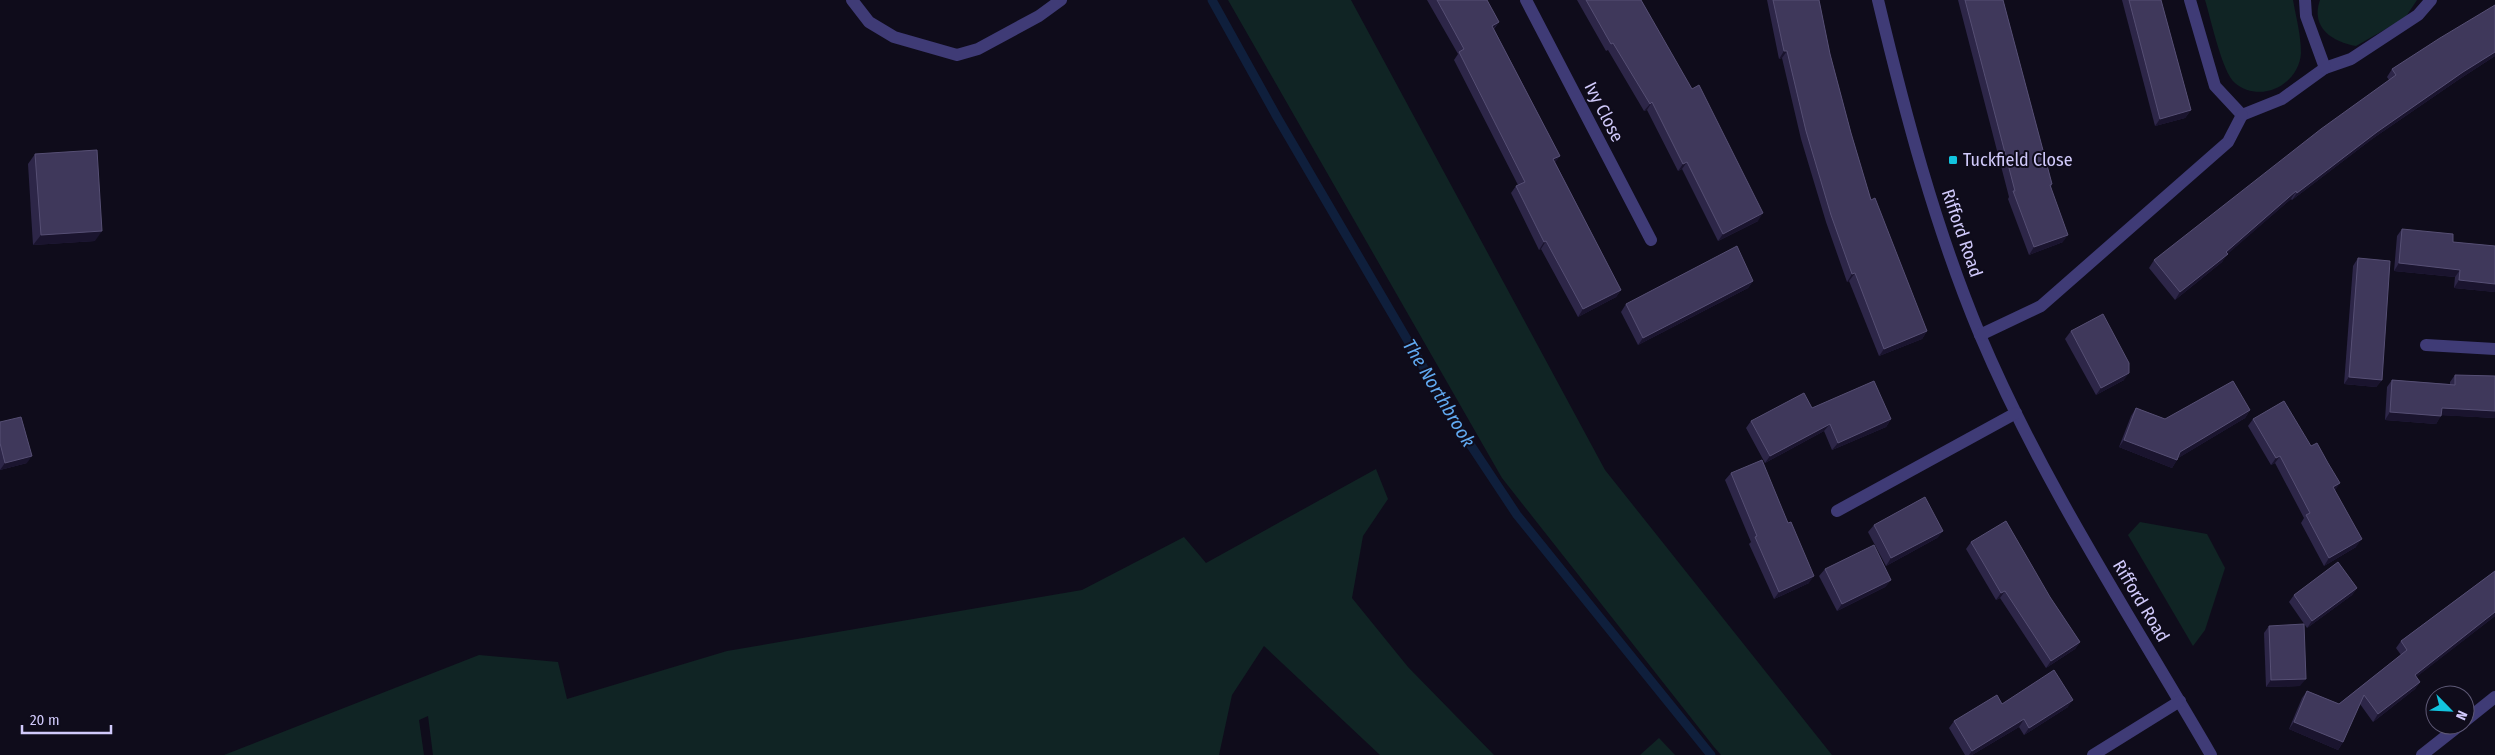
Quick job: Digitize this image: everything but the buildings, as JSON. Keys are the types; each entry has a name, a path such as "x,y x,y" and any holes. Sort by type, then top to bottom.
{"street":[{"path":"852,0 869,22 894,37 957,55 978,49 1039,16 1061,0"},
{"name":"Ivy Close","path":"1526,0 1650,240"},
{"name":"Rifford Road","path":"1878,0 1899,89 1938,220 1980,335 2016,413 2072,519 2211,755"},
{"path":"2190,0 2215,86 2242,115"},
{"path":"2305,0 2306,16 2325,68"},
{"path":"1980,335 2040,306 2228,142 2242,115 2282,99 2325,68 2351,59 2418,15 2431,0"},
{"path":"2426,345 2495,349"},
{"path":"1837,510 2016,413"},
{"path":"2475,713 2495,697"},
{"path":"2093,755 2180,701"},
{"path":"2422,755 2447,735"}],"green space":[{"path":"1228,0 1351,0 1605,470 1832,755 1721,755 1714,747 1502,478"},
{"path":"2205,0 2293,0 2301,53 2299,64 2286,82 2277,88 2256,92 2245,89 2235,83 2230,77 2221,57"},
{"path":"2320,0 2417,0 2405,18 2356,46 2332,37 2321,26 2318,18"},
{"path":"1376,469 1388,499 1363,536 1352,598 1408,667 1494,755 1380,755 1264,646 1232,695 1219,755 433,755 428,716 419,720 424,755 224,755 479,655 558,662 567,699 727,651 1082,590 1184,537 1206,563"},
{"path":"2140,522 2207,534 2225,568 2205,630 2193,646 2128,535"},
{"path":"1659,738 1675,755 1640,755"}],"waterway":[{"name":"The Northbrook","path":"1212,0 1277,117 1456,423 1517,515 1711,755"}],"place":[{"name":"Tuckfield Close","path":"1953,160"}]}
